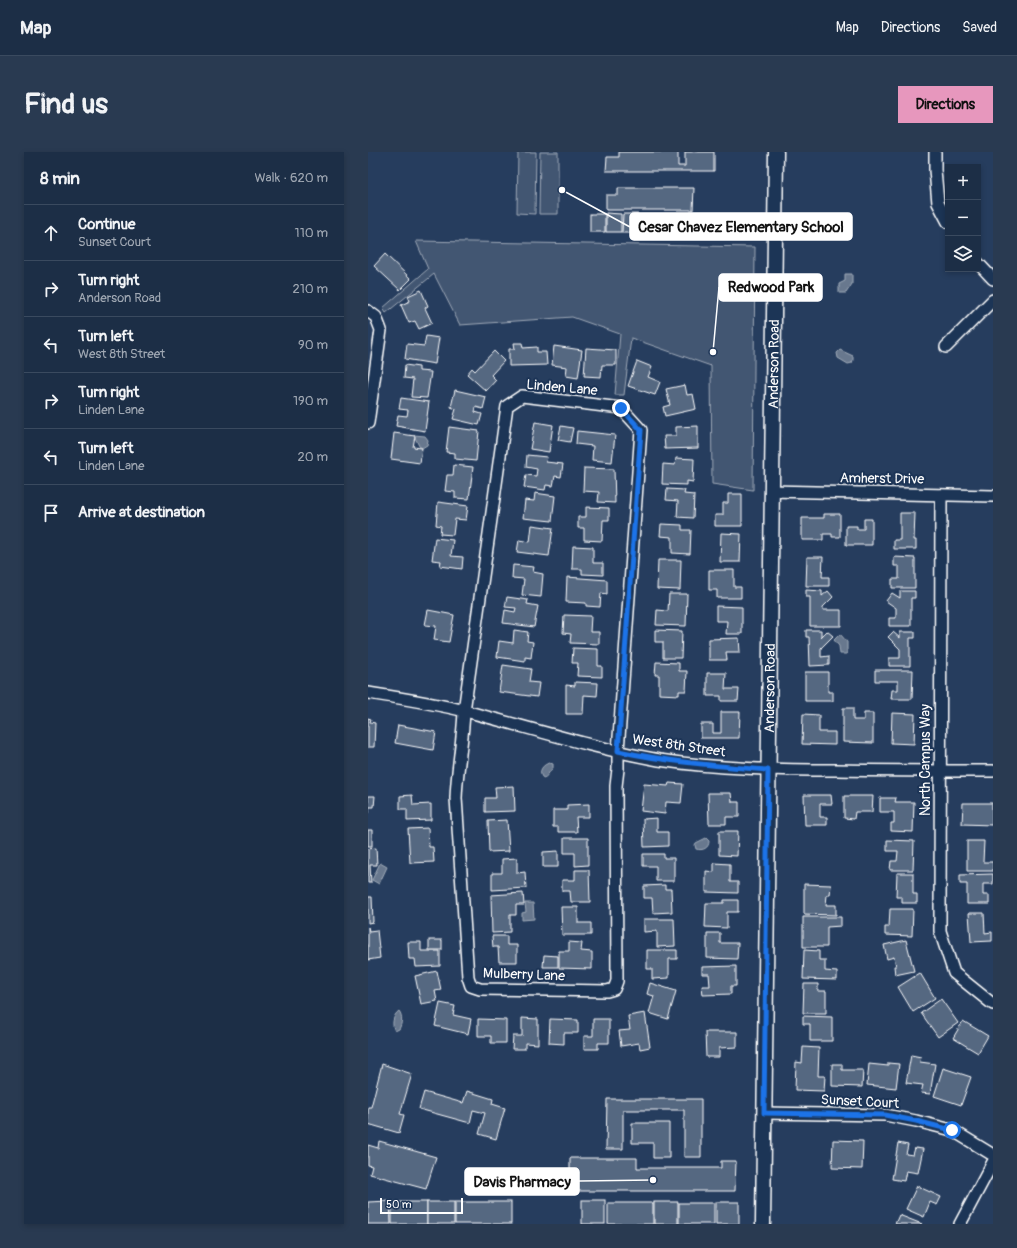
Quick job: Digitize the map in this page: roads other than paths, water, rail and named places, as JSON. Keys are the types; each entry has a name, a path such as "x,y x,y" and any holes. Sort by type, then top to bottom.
{"main road":[{"name":"Anderson Road","path":"763,1224 776,152"}],"street":[{"path":"935,152 938,203 945,216"},
{"path":"981,265 993,279"},
{"path":"946,347 993,300"},
{"path":"368,423 381,330 372,314"},
{"name":"Linden Lane","path":"464,711 507,406 522,396 621,408 641,430 618,751"},
{"name":"Amherst Drive","path":"771,491 993,496"},
{"name":"North Campus Way","path":"941,495 940,930 954,973 993,1004"},
{"name":"West 8th Street","path":"368,693 417,700 618,751 660,760 711,766 768,770 993,771"},
{"name":"Mulberry Lane","path":"464,711 463,731 457,772 456,798 468,977 471,986 480,989 607,991 614,989 617,981 616,786 618,751"},
{"name":"Sunset Court","path":"764,1113 885,1115 952,1130 993,1155"},
{"path":"960,1224 993,1162"}],"place":[{"name":"Cesar Chavez Elementary School","path":"562,190"},
{"name":"Redwood Park","path":"713,352"},
{"name":"Davis Pharmacy","path":"653,1180"}]}
